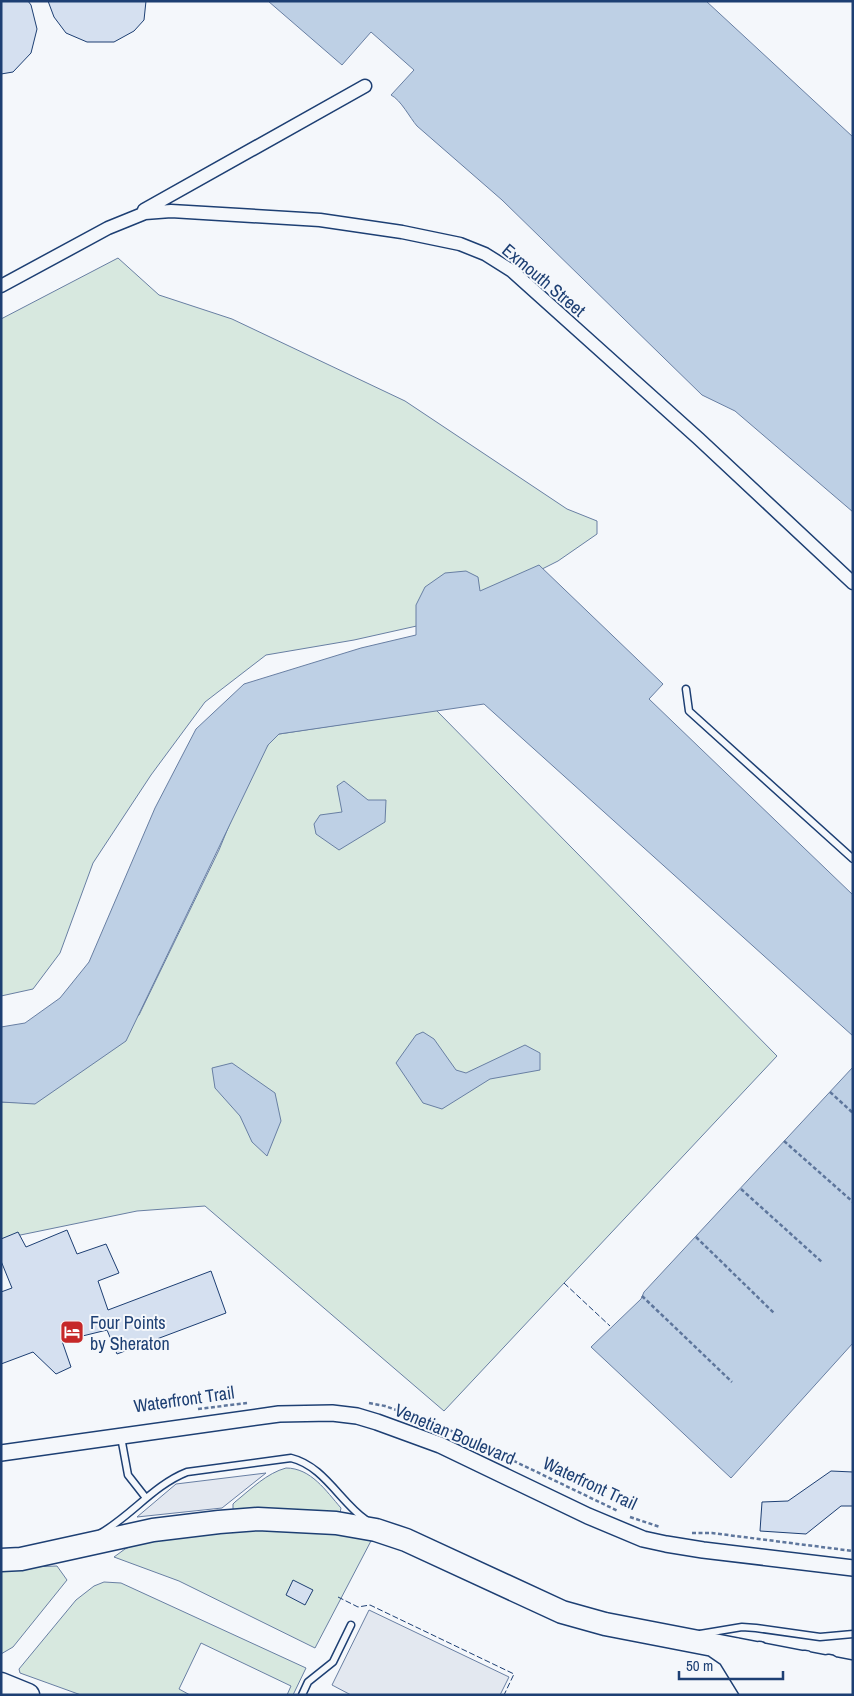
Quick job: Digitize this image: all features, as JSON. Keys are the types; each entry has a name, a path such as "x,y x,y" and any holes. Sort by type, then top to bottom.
{"highway":[{"path":"1,1560 20,1559 152,1530 258,1519 336,1523 376,1530 406,1540 562,1612 605,1624 853,1672"},
{"path":"724,1647 753,1695"},
{"path":"724,1647 751,1662 772,1695"},
{"path":"770,1655 793,1695"},
{"path":"770,1655 794,1668 811,1695"},
{"path":"805,1662 819,1673 833,1695"},
{"path":"829,1666 841,1676 853,1695"},
{"path":"1,1684 28,1695"}],"street":[{"name":"Exmouth Street","path":"122,222 365,86"},
{"name":"Exmouth Street","path":"1,286 88,238 145,213 170,211 320,220 460,244 486,254 512,271 699,439 853,583"},
{"name":"Venetian Boulevard","path":"1,1454 279,1414 324,1412 357,1416 397,1428 440,1445 588,1516 644,1539 711,1551 853,1568"}],"lane":[{"path":"686,689 689,711 853,859"},
{"path":"121,1436 128,1474 146,1498"},
{"path":"62,1550 105,1530 174,1477 187,1472 291,1458 301,1460 311,1466 347,1505 364,1519 391,1535"},
{"path":"302,1695 308,1682 333,1662 351,1625"},
{"path":"677,1638 742,1627 820,1637 853,1634"}],"path":[{"path":"830,1092 853,1112"},
{"path":"784,1140 853,1202"},
{"path":"741,1189 823,1263"},
{"path":"696,1237 776,1314"},
{"path":"642,1296 732,1382"},
{"name":"Waterfront Trail","path":"192,1410 249,1402"},
{"name":"Waterfront Trail","path":"367,1403 385,1406 439,1426 618,1511"},
{"name":"Waterfront Trail","path":"626,1516 661,1527"},
{"path":"688,1533 712,1534 853,1551"}],"shaded area":[{"path":"118,258 159,295 232,319 405,401 567,509 597,521 597,534 558,561 439,621 354,640 266,655 205,702 151,775 93,863 60,953 33,989 1,996 1,319"},
{"path":"436,710 777,1056 444,1411 205,1206 137,1211 1,1239 1,1102 35,1103 139,1015 219,850 255,762 268,745 279,734"},
{"path":"286,1468 295,1469 310,1476 324,1488 341,1508 340,1513 236,1511 233,1509 233,1504 259,1482"},
{"path":"266,1473 222,1508 137,1517 176,1484"},
{"path":"234,1529 311,1530 372,1539 315,1648 179,1581 114,1557 138,1543"},
{"path":"57,1566 67,1580 13,1647 1,1654 1,1568"},
{"path":"104,1582 121,1583 306,1668 293,1695 287,1695 291,1686 201,1643 179,1689 190,1695 81,1695 20,1673 19,1669 76,1600 94,1586"},
{"path":"369,1610 509,1677 500,1695 351,1695 332,1685"}],"water":[{"path":"268,1 706,1 853,137 853,512 735,411 702,395 502,200 417,126 402,105 391,95 414,70 371,32 342,65"},
{"path":"539,565 663,684 649,699 853,895 853,1036 484,704 279,734 268,745 126,1041 35,1104 1,1102 1,1027 25,1023 60,998 89,962 155,808 196,729 244,684 361,648 416,635 416,605 425,587 445,573 466,571 478,577 480,591"},
{"path":"344,781 368,800 386,800 385,822 339,850 316,834 314,824 320,815 342,812 337,786"},
{"path":"423,1032 434,1039 456,1070 466,1073 525,1045 540,1053 540,1070 490,1079 442,1109 423,1103 396,1063 416,1035"},
{"path":"232,1063 275,1093 281,1121 267,1156 252,1142 240,1116 215,1088 212,1068"},
{"path":"853,1067 853,1343 731,1478 591,1347 641,1299 644,1292"}],"building":[{"path":"1,1 28,1 31,5 37,29 31,53 13,72 1,74"},
{"path":"48,1 146,1 144,20 134,31 114,42 87,42 66,33 54,17"},
{"path":"67,1230 77,1254 106,1244 119,1273 98,1281 108,1310 211,1271 226,1313 117,1354 107,1330 62,1341 71,1367 56,1374 33,1352 1,1364 1,1292 12,1288 1,1261 1,1239 18,1232 26,1247"},
{"path":"831,1471 853,1472 853,1506 841,1506 806,1534 760,1531 762,1502 788,1501"},
{"path":"293,1580 313,1590 305,1605 286,1595"}],"fence":[{"path":"564,1283 610,1326"},
{"path":"338,1597 358,1607 370,1605 514,1674 504,1695"}],"place":[{"name":"Four Points by Sheraton","path":"72,1332"}]}
